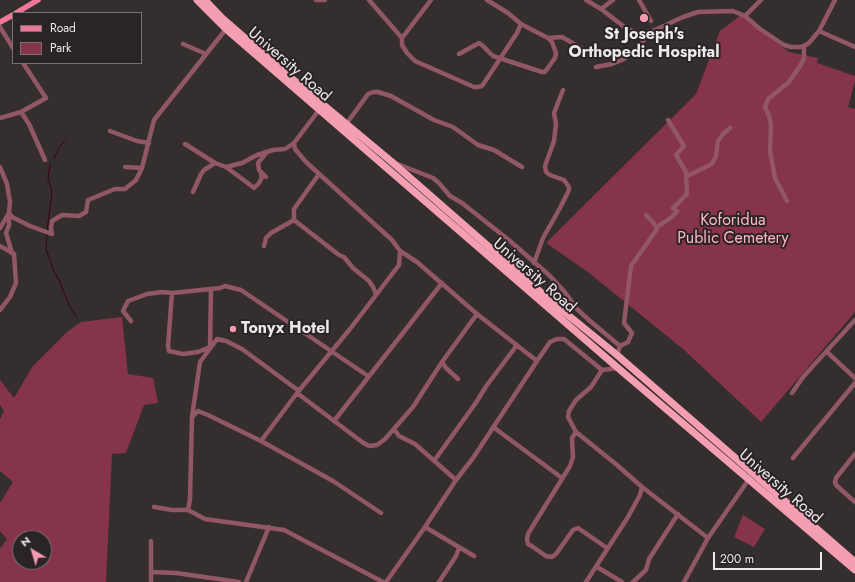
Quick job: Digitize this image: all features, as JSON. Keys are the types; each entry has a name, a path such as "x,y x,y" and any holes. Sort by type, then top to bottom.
{"highway":[{"name":"University Road","path":"197,0 226,29 319,110 855,570"},
{"name":"University Road","path":"205,0 222,18 284,72 347,123 552,302 616,355 855,562"}],"main road":[{"path":"18,12 38,0"},
{"path":"0,22 12,16"}],"street":[{"path":"316,0 325,0"},
{"path":"369,0 402,38"},
{"path":"431,0 402,38 402,45 415,61 474,87 482,86 517,33 521,24"},
{"path":"487,0 508,13 521,24 548,38 562,37 588,52"},
{"path":"586,0 601,9 627,29 642,34 648,33 698,12 733,11 745,16 760,29 784,45 791,47 804,46 809,43 819,31 835,0"},
{"path":"601,9 614,0"},
{"path":"639,0 651,21"},
{"path":"745,16 761,0"},
{"path":"0,27 12,46"},
{"path":"10,213 12,217 30,226 52,234 52,221 62,215 79,216 86,212 88,200 116,189 125,189 136,180 142,168 154,120 226,29"},
{"path":"819,31 855,47"},
{"path":"596,67 612,64 624,59 640,46 648,33"},
{"path":"459,54 479,43 493,56 545,72 555,58 556,53 548,38"},
{"path":"182,44 206,54"},
{"path":"787,201 775,178 770,151 771,125 765,107 768,99 789,82 798,69 804,59 804,46"},
{"path":"0,118 21,112 46,98 24,64"},
{"path":"534,262 543,238 569,190 564,180 550,176 544,166 554,141 556,124 554,113 563,90"},
{"path":"347,123 368,94 378,92 391,96 434,120 453,127 478,145 494,150 522,167"},
{"path":"226,167 242,163 257,155 274,150 285,149 294,143 319,110"},
{"path":"21,112 29,124 45,160"},
{"path":"616,355 620,346 628,342 632,333 624,323 630,266 657,227 672,217 677,211 673,208 687,194 686,172 676,155 684,146 668,120"},
{"path":"687,176 712,164 716,156 718,141 730,128"},
{"path":"110,131 138,141 149,143"},
{"path":"294,143 295,149 319,174 392,240 400,251 417,262 478,314 537,361"},
{"path":"185,144 214,163 226,167 254,188 264,175 258,167 257,155"},
{"path":"258,163 268,152"},
{"path":"392,162 433,178 450,196 462,203 510,241 549,275 578,309 620,346"},
{"path":"193,192 201,174 214,163"},
{"path":"125,167 142,168"},
{"path":"0,168 7,184 10,202 9,226 6,233 13,254 16,283 10,297 0,310"},
{"path":"294,220 294,209 319,174"},
{"path":"0,228 10,213"},
{"path":"646,215 657,227"},
{"path":"264,246 266,238 271,233 294,220"},
{"path":"294,220 339,255 344,257 353,268 369,281 376,294"},
{"path":"0,246 13,254"},
{"path":"261,441 399,265 400,251"},
{"path":"334,421 442,283"},
{"path":"131,321 123,311 128,301 147,294 211,289 225,286 231,287 247,293 368,376"},
{"path":"210,347 211,289"},
{"path":"172,293 168,346 169,351 183,354 198,352 210,347"},
{"path":"188,510 190,499 192,417 200,362 210,347 218,340 226,341 242,349 334,421 369,446 377,445 385,439 413,407 442,362 478,314"},
{"path":"792,393 803,376 854,323"},
{"path":"386,582 456,480 473,458 550,342 557,339 564,339 602,370 618,368"},
{"path":"434,461 517,345"},
{"path":"827,352 855,378"},
{"path":"442,362 458,379"},
{"path":"602,370 591,387 576,400 569,411 568,417 576,432 642,487 708,538"},
{"path":"793,458 855,383"},
{"path":"192,417 198,412 208,415 261,441 333,481 381,513"},
{"path":"493,427 562,478"},
{"path":"394,429 399,436 415,444 456,480"},
{"path":"576,432 572,438 573,457 570,466 528,534 528,544 546,556 552,557 556,554 573,530 578,528 607,548"},
{"path":"855,454 836,478 835,482 836,485 855,502"},
{"path":"684,582 708,538 749,479"},
{"path":"586,582 628,517 640,495 642,487"},
{"path":"154,507 172,510 188,510 204,519 284,530 383,582"},
{"path":"633,582 646,570 649,559 678,514"},
{"path":"246,582 268,527"},
{"path":"425,527 474,556"},
{"path":"151,582 152,541"},
{"path":"439,582 456,556 459,548"},
{"path":"597,567 622,582"},
{"path":"151,572 176,573 240,582"}],"green space":[{"name":"Koforidua Public Cemetery","path":"741,15 789,52 818,58 817,63 855,76 848,107 855,109 855,312 761,422 683,349 588,272 546,243 696,94 720,31"},
{"path":"122,317 128,374 153,378 158,403 144,405 126,453 112,454 106,582 0,582 0,549 7,539 0,531 0,503 13,482 0,471 0,419 4,411 0,405 0,380 14,398 33,366 67,332 81,322"},
{"path":"743,515 765,529 754,547 734,537"}],"waterway":[{"path":"54,159 59,147 65,141"},
{"path":"47,231 52,192 48,178 50,164"},
{"path":"47,234 46,249 54,272 70,307 77,318"}],"place":[{"name":"St Joseph's Orthopedic Hospital","path":"644,18"},
{"name":"Tonyx Hotel","path":"233,329"}]}
